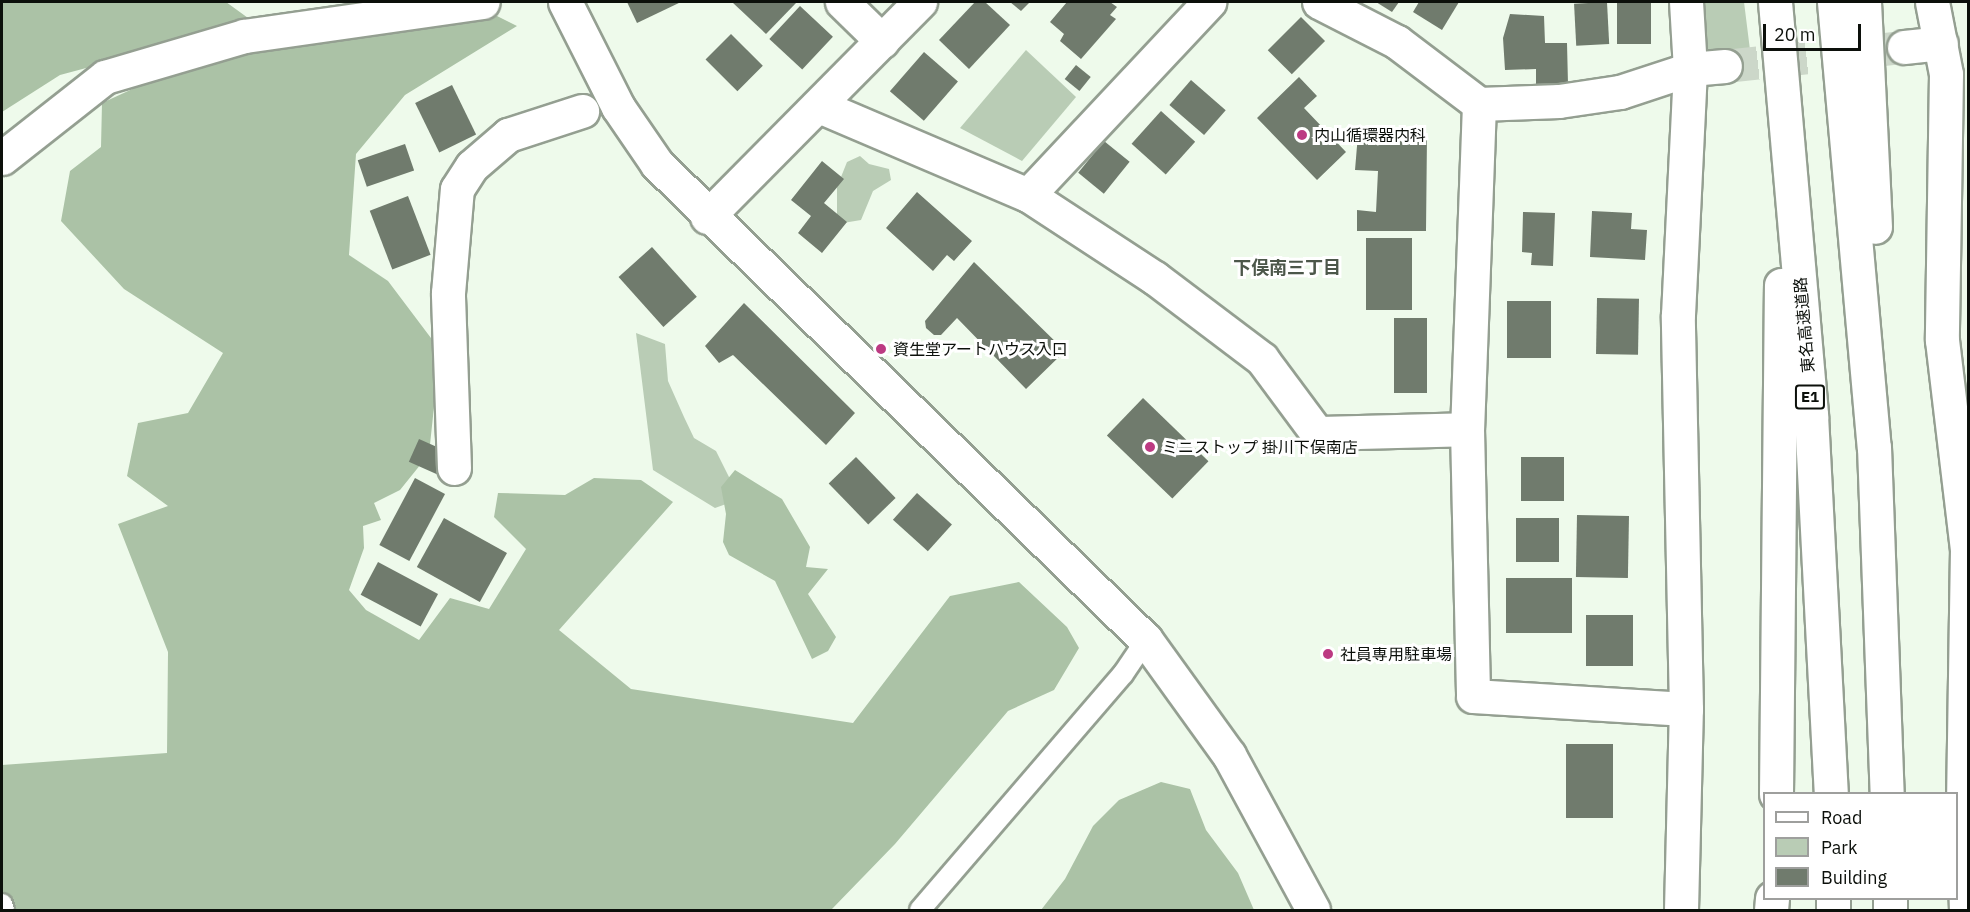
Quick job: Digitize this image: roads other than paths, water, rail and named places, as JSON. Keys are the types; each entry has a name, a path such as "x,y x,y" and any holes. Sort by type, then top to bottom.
{"main road":[{"path":"2,158 105,77 244,36 483,2"},
{"path":"565,2 613,97 657,164 707,217 1146,640 1228,755 1313,910"},
{"path":"842,2 882,41"},
{"path":"707,217 920,2"},
{"path":"1028,195 1209,2"},
{"path":"1319,2 1397,42 1479,104 1559,101 1620,92 1690,69 1725,66"},
{"path":"1681,910 1686,709 1678,315 1690,69 1686,2"},
{"name":"東名高速道路","path":"1775,2 1811,415 1831,792"},
{"path":"1834,2 1874,447"},
{"path":"1864,2 1876,248 1874,447 1887,792"},
{"path":"1932,2 1947,74 1942,340 1967,549 1963,815 1966,910"},
{"path":"1904,47 1941,43"},
{"path":"1776,792 1783,88"},
{"path":"1479,104 1467,429 1473,696 1686,709"},
{"path":"819,106 1028,195 1155,278 1262,359 1317,432 1467,429"},
{"path":"454,468 448,293 457,189 472,166 508,135 582,111"}],"lane":[{"path":"582,111 613,97"},
{"path":"920,910 1123,674 1146,640"},
{"path":"2,904 4,910"}],"tunnel":[{"path":"1725,66 1904,47"}],"place":[{"name":"内山循環器内科","path":"1302,135"},
{"name":"資生堂アートハウス入口","path":"881,349"},
{"name":"ミニストップ 掛川下俣南店","path":"1150,447"},
{"name":"社員専用駐車場","path":"1328,654"}],"district":[{"name":"下俣南三丁目","path":"1287,268"}]}
